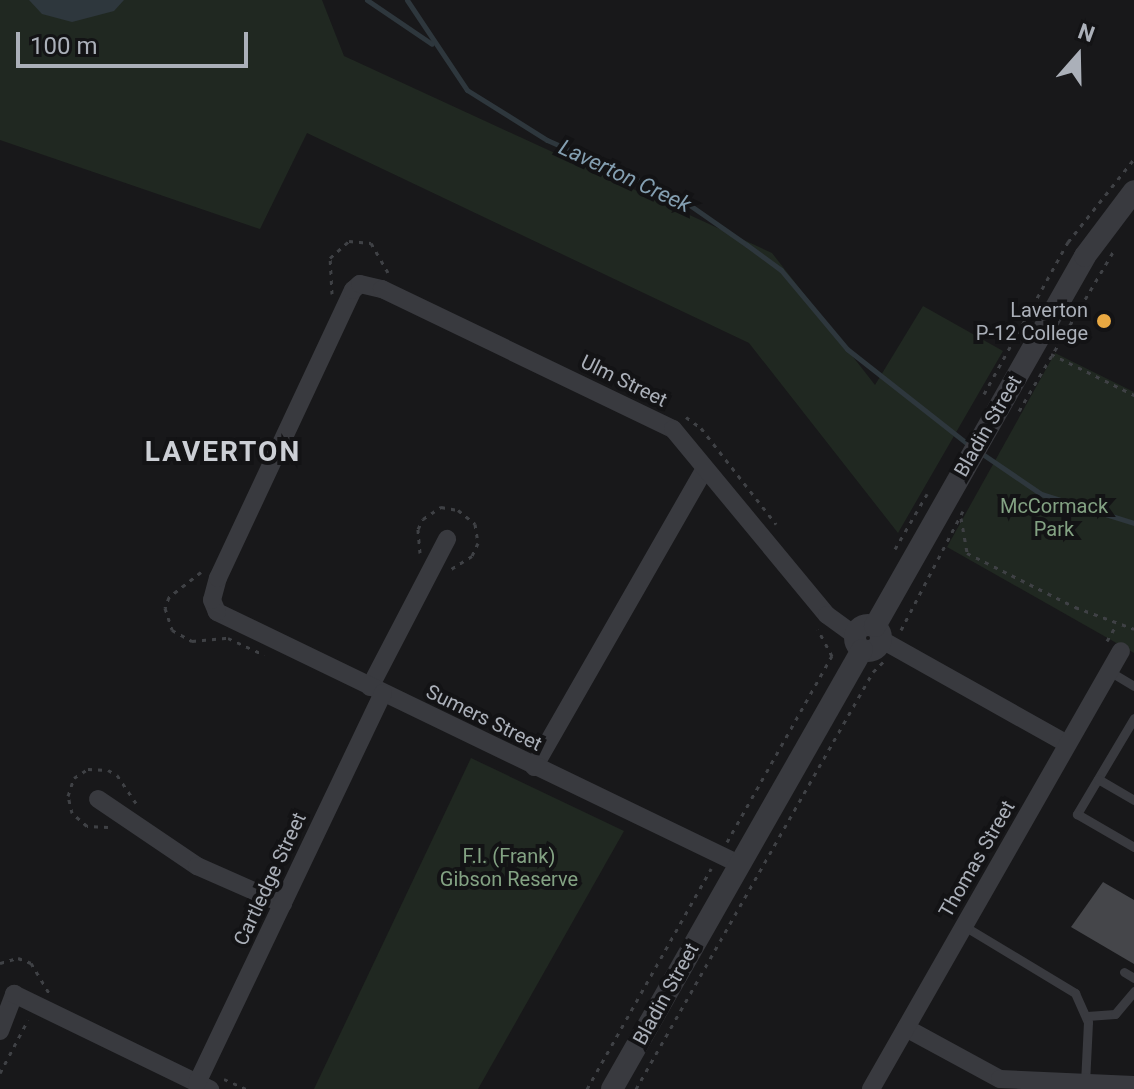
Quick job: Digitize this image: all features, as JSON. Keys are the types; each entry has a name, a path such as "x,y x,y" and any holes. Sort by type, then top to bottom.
{"street":[{"name":"Bladin Street","path":"612,1089 724,862 875,636 1043,350 1098,235 1134,191"},
{"name":"Ulm Street","path":"213,606 218,578 358,277 673,429 827,615 875,636 1067,744"},
{"path":"534,767 705,468"},
{"name":"Cartledge Street","path":"204,1086 376,690 447,539"},
{"name":"Sumers Street","path":"213,606 232,622 724,862"},
{"name":"Thomas Street","path":"871,1089 1121,651"},
{"path":"98,799 197,866 283,904"},
{"path":"0,1031 14,994 204,1086"},
{"path":"906,1028 1000,1079 1134,1085"}],"lane":[{"path":"1109,671 1134,686"},
{"path":"1134,718 1077,814 1134,847"},
{"path":"1098,779 1134,800"},
{"path":"964,926 1075,993 1087,1016 1085,1083"},
{"path":"1124,972 1134,978"},
{"path":"1087,1016 1115,1014 1134,991"}],"path":[{"path":"330,304 328,267 340,245 360,239 371,243 389,274"},
{"path":"1008,410 1043,350 1120,241"},
{"path":"1043,350 1134,395"},
{"path":"678,413 701,428 785,536"},
{"path":"894,551 948,508"},
{"path":"948,508 967,553 1075,607 1134,629"},
{"path":"875,636 948,508"},
{"path":"206,564 169,597 166,617 172,630 192,641 228,638 266,656"},
{"path":"587,1089 724,862 832,656 831,646 816,628"},
{"path":"636,1089 873,672"},
{"path":"698,862 724,862"},
{"path":"0,1073 26,1019 39,1025"}],"green space":[{"path":"0,0 322,0 344,56 772,253 875,385 923,306 1003,351 898,533 749,343 307,133 260,229 0,140"},
{"name":"McCormack Park","path":"1055,353 1134,392 1134,653 947,547"},
{"name":"F.I. (Frank) Gibson Reserve","path":"471,758 624,831 478,1089 314,1089"}],"shaded area":[{"path":"29,0 124,0 114,11 72,22 42,14"}],"building":[{"path":"1103,882 1134,900 1134,964 1071,927"}],"waterway":[{"path":"367,0 432,44"},
{"name":"Laverton Creek","path":"407,0 467,90 547,140 681,199 747,245 781,270 847,349 969,445"},
{"name":"Laverton Creek","path":"981,453 1041,494 1134,523"}],"place":[{"name":"Laverton P-12 College","path":"1104,321"}],"district":[{"name":"LAVERTON","path":"223,452"}]}
